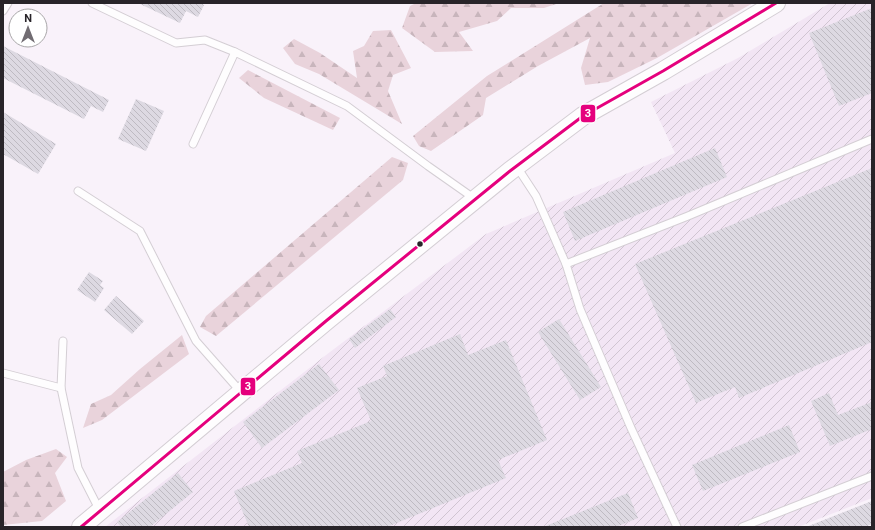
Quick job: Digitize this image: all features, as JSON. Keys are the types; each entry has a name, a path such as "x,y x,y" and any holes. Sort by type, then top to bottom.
{"street":[{"path":"81,527 326,321 510,171 583,116 663,71 776,3"}],"lane":[{"path":"3,10 8,3"},
{"path":"92,3 176,43 205,40 235,52 347,106 428,166 476,199"},
{"path":"193,144 235,52"},
{"path":"566,264 688,216 872,139"},
{"path":"516,167 536,196 566,264 583,316 631,428 677,527"},
{"path":"78,191 140,231 196,341 241,392"},
{"path":"64,341 61,388 78,468 100,511"},
{"path":"3,373 61,388"},
{"path":"742,527 872,476"}],"shaded area":[{"path":"830,3 872,3 872,498 798,527 105,527 330,352 486,234 675,153 651,102 738,58"}],"green space":[{"path":"416,3 559,3 544,8 511,8 497,21 459,32 473,51 435,52 402,28 410,6"},
{"path":"604,3 753,3 657,58 608,82 585,85 581,68 590,38 538,66 486,98 483,115 431,151 419,146 413,136 487,76"},
{"path":"391,30 411,68 393,75 388,91 402,124 319,74 295,64 283,48 294,39 320,53 357,78 353,51 364,46 373,31"},
{"path":"248,70 340,118 333,130 264,98 239,78"},
{"path":"392,157 408,163 403,180 216,336 200,327 206,316"},
{"path":"182,335 189,354 102,420 83,428 91,404 111,395"},
{"path":"56,449 67,457 55,473 66,501 42,521 3,525 3,472 26,460"}],"building":[{"path":"138,3 201,3 204,5 198,17 186,11 180,23"},
{"path":"872,8 872,93 839,106 809,33"},
{"path":"3,46 109,100 103,112 91,106 84,119 3,78"},
{"path":"136,99 164,111 146,151 118,139"},
{"path":"3,112 56,144 38,174 3,154"},
{"path":"715,148 727,177 575,241 563,212"},
{"path":"872,168 872,342 739,398 735,387 696,403 635,264"},
{"path":"89,272 103,281 100,285 104,288 95,302 77,290"},
{"path":"116,296 144,321 132,334 104,310"},
{"path":"390,309 396,317 355,348 349,339"},
{"path":"559,319 601,387 580,400 538,332"},
{"path":"460,334 468,355 506,340 547,440 498,460 506,478 387,527 249,527 234,491 302,463 297,451 371,421 357,388 387,376 383,366"},
{"path":"319,364 339,390 262,448 243,422"},
{"path":"829,393 838,415 872,402 872,429 830,446 811,401"},
{"path":"789,425 800,452 703,491 692,465"},
{"path":"178,473 193,492 150,527 121,527 117,522"},
{"path":"628,493 638,518 616,527 543,527"},
{"path":"872,501 872,524 865,527 806,527"}],"transit line":[{"name":"3","path":"81,527 326,321 510,171 583,116 663,71 776,3"}]}
